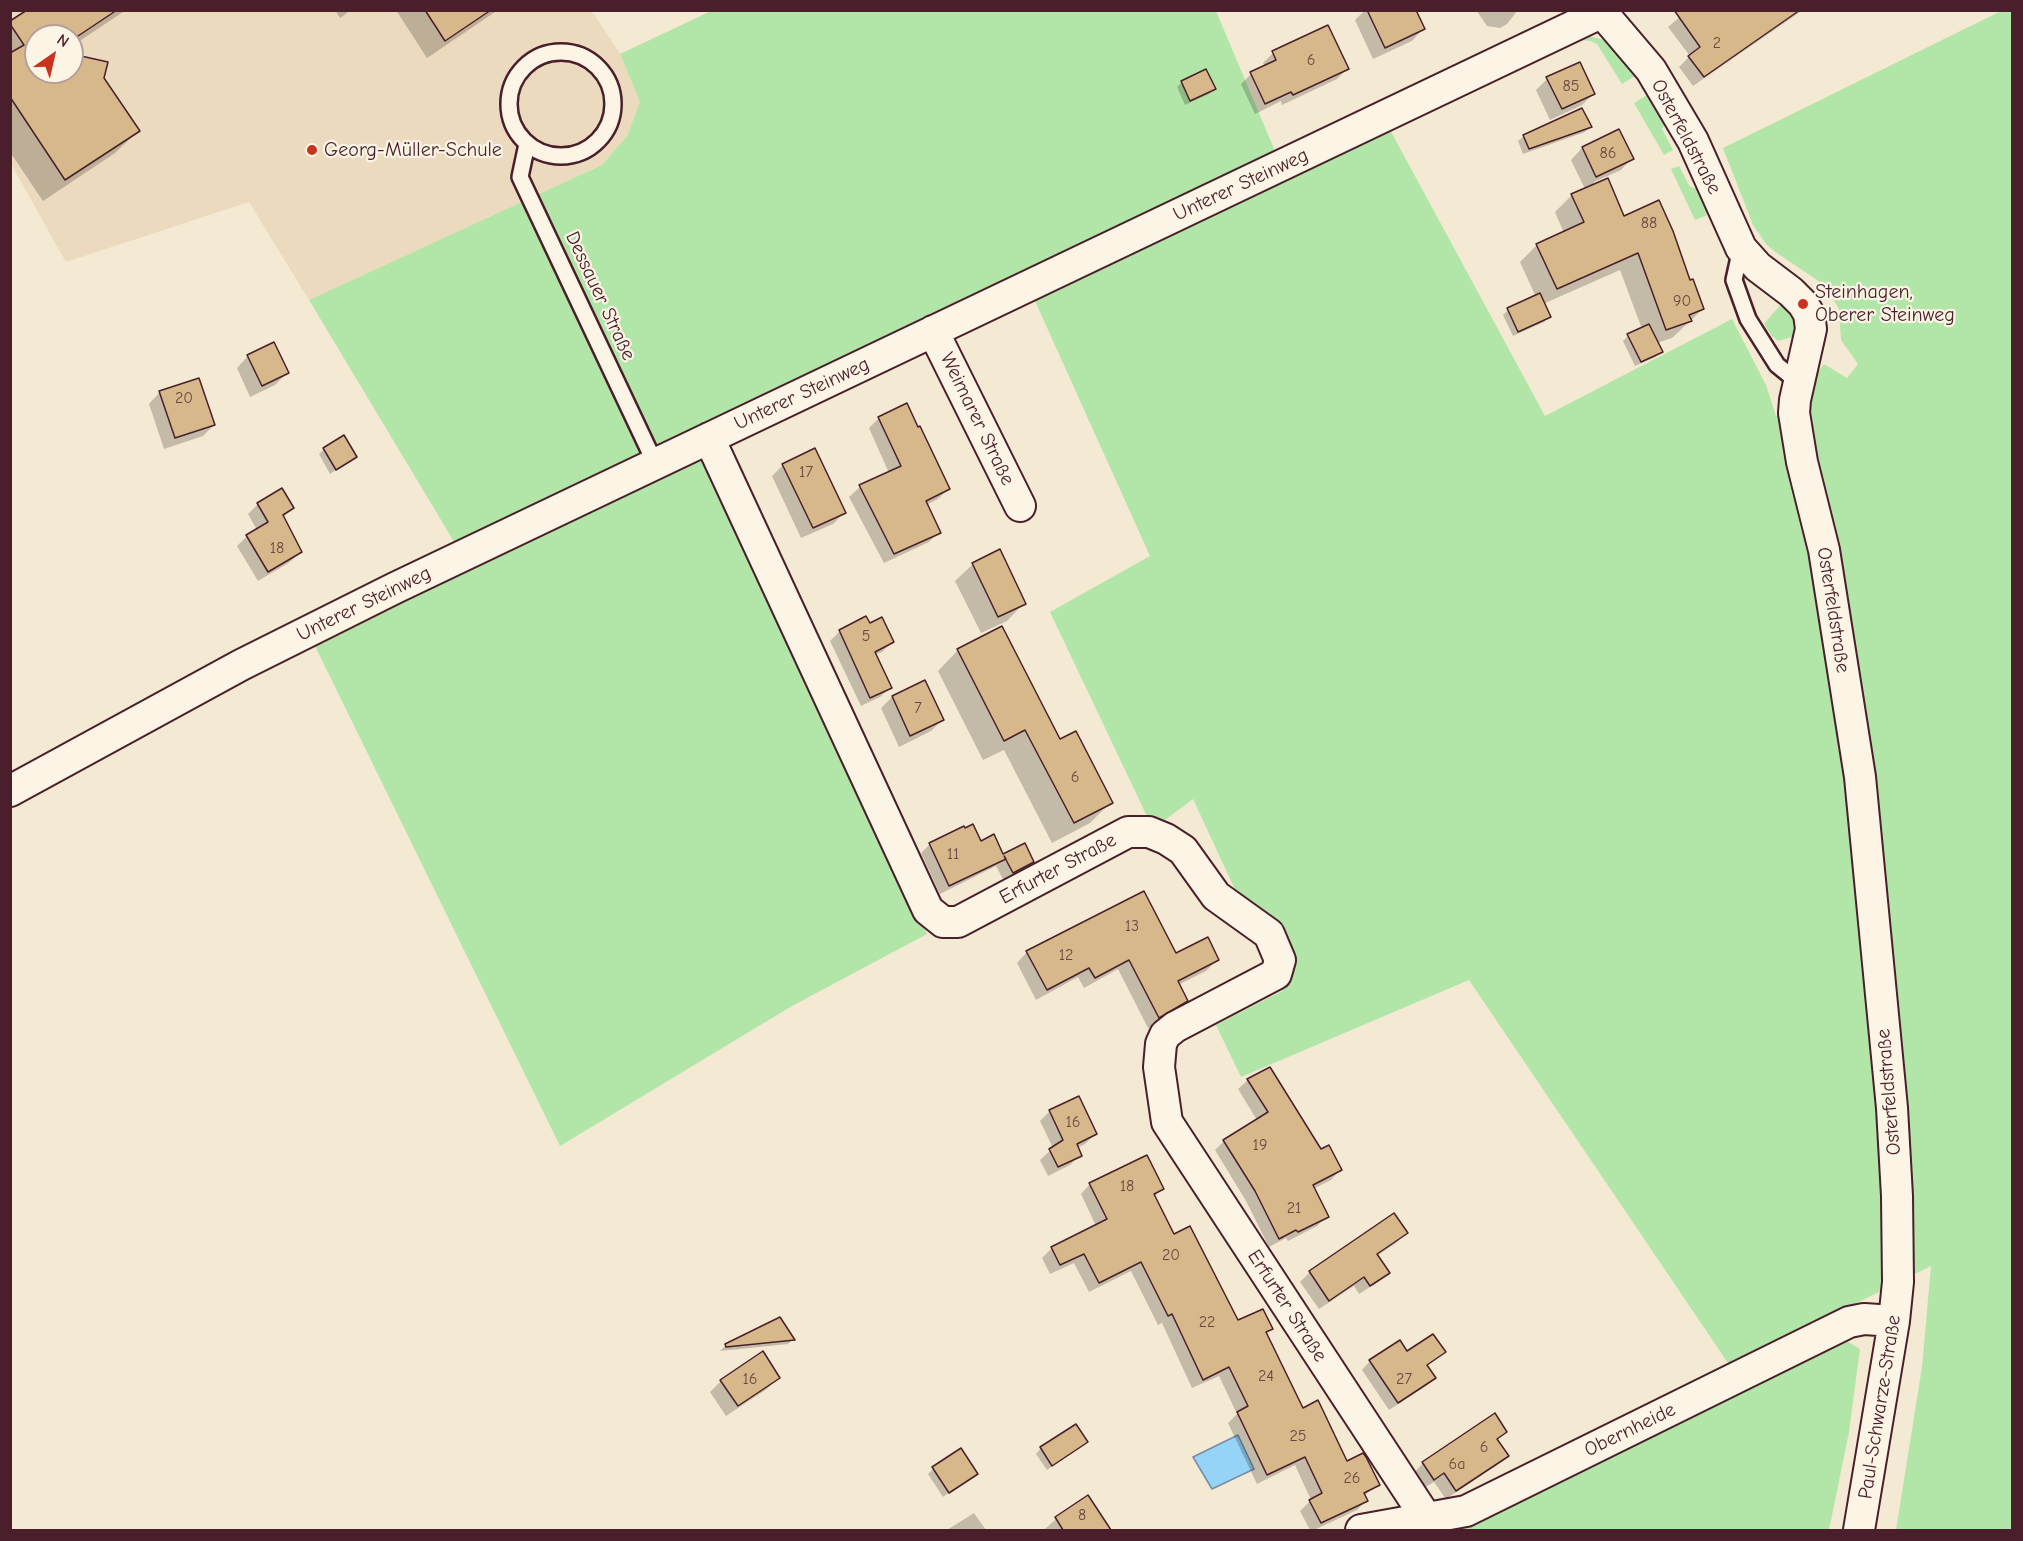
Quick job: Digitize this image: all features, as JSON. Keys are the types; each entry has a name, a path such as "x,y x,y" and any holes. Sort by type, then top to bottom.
{"street":[{"name":"Osterfeldstraße","path":"1603,12 1651,70 1693,141 1741,248 1758,267 1797,298 1809,314 1811,329 1798,382 1794,413 1802,462 1824,550 1860,777 1892,1108 1898,1196 1898,1282"},
{"name":"Unterer Steinweg","path":"10,791 241,665 655,463 1603,12"},
{"name":"Weimarer Straße","path":"933,331 1020,506"},
{"name":"Erfurter Straße","path":"709,438 928,910 943,922 958,922 1128,832 1149,832 1183,850 1216,896 1269,934 1280,960 1276,974 1174,1027 1165,1035 1161,1044 1159,1067 1167,1122 1427,1519"},
{"name":"Paul-Schwarze-Straße","path":"1859,1530 1894,1321 1898,1282"},
{"name":"Obernheide","path":"1361,1530 1466,1511 1849,1322 1864,1319 1894,1321"}],"lane":[{"path":"565,52 583,56 597,66 608,81 613,98 612,116 605,133 594,146 578,154 560,157 542,154 527,144 512,125 508,107 510,89 518,73 531,61 547,53 565,52"},
{"name":"Dessauer Straße","path":"527,144 520,177 655,463"},
{"path":"1741,248 1734,280 1748,319 1777,365 1798,382"}],"shaded area":[{"name":"Georg-Müller-Schule","path":"10,11 592,11 620,54 640,102 627,136 602,165 309,300 249,202 66,262 11,164"}],"green space":[{"path":"711,11 1216,11 1275,151 1026,277 456,545 309,300 602,165 627,136 640,102 620,54"},
{"path":"2001,11 2012,11 2012,1530 1896,1530 1922,1367 1931,1266 1730,1366 1469,980 1241,1077 1216,1025 1282,991 1193,799 1153,829 1050,612 1150,556 1035,301 1288,175 1389,128 1545,416 1732,319 1766,385 1776,416 1809,407 1809,393 1813,378 1824,364 1847,378 1858,364 1841,340 1839,309 1829,292 1817,280 1766,244 1753,225 1723,148"},
{"path":"1585,35 1604,40 1614,46 1640,73 1622,84 1597,44 1579,40 1576,36"},
{"path":"1652,92 1668,118 1662,129 1673,150 1664,155 1634,103"},
{"path":"1679,166 1690,187 1700,189 1710,214 1695,220 1671,169"},
{"path":"1782,303 1796,316 1796,331 1792,337 1778,341 1764,324"},
{"path":"700,454 927,934 792,1006 560,1146 314,644"},
{"path":"1841,1338 1860,1349 1849,1432 1829,1530 1433,1530"}],"water":[{"path":"1238,1435 1254,1469 1212,1489 1193,1457"}],"building":[{"path":"27,10 117,10 84,32 84,24 24,24 24,45 10,21"},
{"path":"425,10 491,10 445,41"},
{"path":"1367,10 1416,10 1425,29 1385,48"},
{"path":"1674,10 1800,10 1704,77 1688,56 1700,47"},
{"path":"1328,25 1349,69 1293,95 1291,92 1265,104 1250,72 1276,60 1272,51"},
{"path":"24,45 24,84 84,84 84,57 108,62 104,78 140,131 65,180 10,97 10,53"},
{"path":"1580,62 1595,94 1562,109 1546,77"},
{"path":"1206,69 1216,89 1190,101 1181,81"},
{"path":"1582,108 1592,127 1529,149 1523,135"},
{"path":"1619,129 1634,159 1596,177 1582,147"},
{"path":"1608,178 1624,216 1659,200 1673,231 1690,280 1693,279 1704,309 1689,315 1692,321 1666,330 1638,253 1557,289 1536,244 1584,222 1571,194"},
{"path":"1540,293 1551,317 1518,332 1507,308"},
{"path":"1649,324 1663,352 1641,362 1627,334"},
{"path":"274,342 289,373 262,386 247,355"},
{"path":"199,378 215,425 175,438 159,391"},
{"path":"907,403 950,489 926,501 941,533 894,554 859,485 901,466 878,417"},
{"path":"344,435 357,457 336,470 323,448"},
{"path":"815,448 846,513 813,528 782,464"},
{"path":"282,488 294,508 283,515 302,552 268,572 246,535 268,522 257,503"},
{"path":"1000,549 1026,604 998,617 972,563"},
{"path":"866,616 870,623 882,617 894,642 875,652 892,688 870,698 839,630"},
{"path":"1002,626 1060,739 1076,731 1113,803 1074,823 1025,730 1004,741 957,649"},
{"path":"925,680 944,720 910,736 892,696"},
{"path":"973,824 981,841 994,834 1003,854 1025,843 1034,862 1013,873 1006,859 949,886 929,843"},
{"path":"1144,891 1176,953 1208,937 1219,960 1178,981 1188,1001 1159,1018 1129,960 1095,978 1089,968 1047,990 1026,951"},
{"path":"1270,1067 1321,1149 1329,1145 1342,1170 1313,1185 1329,1217 1279,1239 1255,1191 1223,1140 1268,1112 1247,1079"},
{"path":"1079,1096 1097,1134 1077,1144 1082,1156 1058,1167 1049,1149 1063,1140 1049,1110"},
{"path":"1147,1155 1164,1189 1154,1194 1174,1234 1190,1226 1238,1320 1263,1309 1273,1329 1266,1332 1303,1408 1318,1400 1347,1461 1363,1453 1366,1457 1380,1485 1364,1493 1368,1501 1321,1523 1309,1500 1322,1493 1305,1457 1267,1475 1237,1412 1248,1406 1229,1367 1203,1380 1172,1314 1168,1316 1141,1262 1099,1283 1084,1254 1060,1265 1051,1247 1107,1219 1089,1183"},
{"path":"1394,1213 1408,1233 1377,1254 1390,1273 1370,1286 1364,1277 1329,1301 1309,1271"},
{"path":"780,1317 795,1340 726,1347 725,1344"},
{"path":"1433,1334 1446,1352 1427,1365 1436,1378 1398,1403 1369,1360 1400,1340 1407,1351"},
{"path":"763,1351 780,1378 738,1406 720,1380"},
{"path":"1495,1413 1507,1432 1497,1439 1509,1456 1456,1491 1444,1473 1434,1480 1422,1462"},
{"path":"1076,1424 1088,1442 1052,1466 1040,1447"},
{"path":"961,1448 978,1474 949,1493 932,1467"},
{"path":"1088,1495 1111,1530 1063,1530 1055,1517"}],"place":[{"name":"Georg-Müller-Schule","path":"312,150"},
{"name":"Steinhagen, Oberer Steinweg","path":"1803,304"}]}
